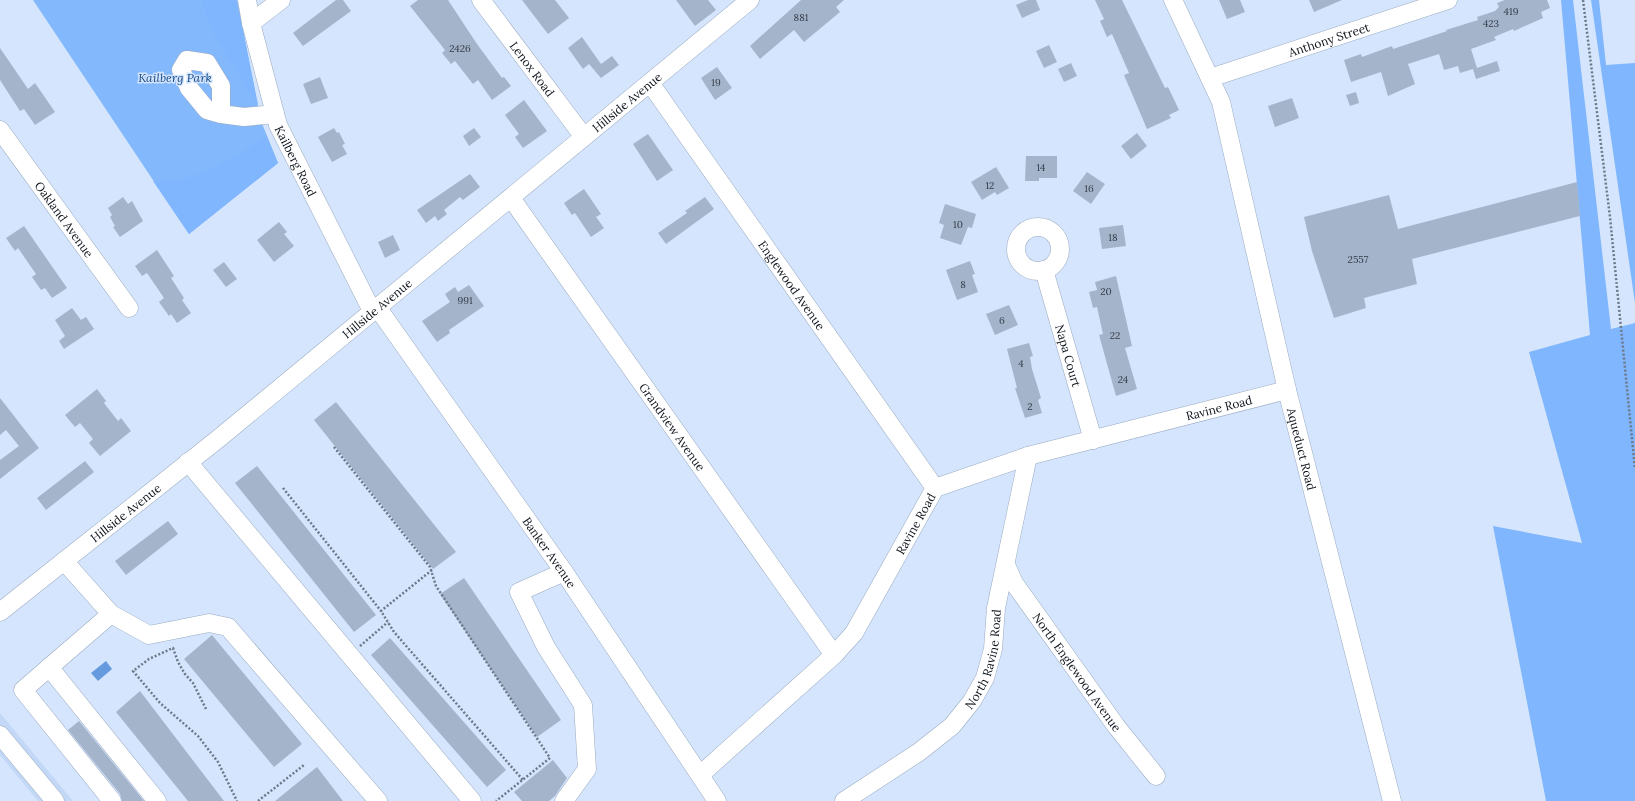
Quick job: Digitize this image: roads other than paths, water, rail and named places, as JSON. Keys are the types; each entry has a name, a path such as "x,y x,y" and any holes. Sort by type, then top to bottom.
{"street":[{"name":"Kailberg Road","path":"247,0 251,23 278,125 374,309"},
{"path":"251,23 281,0"},
{"name":"Lenox Road","path":"481,0 584,137"},
{"name":"Hillside Avenue","path":"0,612 188,462 374,309 395,294 749,0"},
{"name":"Aqueduct Road","path":"1173,0 1218,96 1287,390 1392,801"},
{"name":"Anthony Street","path":"1210,78 1448,0"},
{"name":"Englewood Avenue","path":"650,83 935,488"},
{"path":"221,114 244,117 275,114"},
{"name":"Oakland Avenue","path":"0,130 129,308"},
{"name":"Grandview Avenue","path":"511,198 834,655"},
{"name":"Napa Court","path":"1044,270 1093,440"},
{"name":"Banker Avenue","path":"374,309 564,572 717,801"},
{"name":"Ravine Road","path":"700,775 834,655 854,633 935,488 1028,456 1287,390"},
{"name":"North Ravine Road","path":"844,801 919,752 952,726 972,701 985,678 993,649 996,608 1028,456"},
{"path":"188,462 472,801"},
{"path":"64,561 111,614 149,635 209,623 228,627 378,801"},
{"name":"North Englewood Avenue","path":"1006,565 1014,583 1102,707 1156,776"},
{"path":"564,572 519,592 546,647 583,705 587,769 564,801"},
{"path":"111,614 24,690 112,801"},
{"path":"49,667 157,801"},
{"path":"0,735 55,801"}],"park label":[{"name":"Kailberg Park","path":"175,77"}]}
